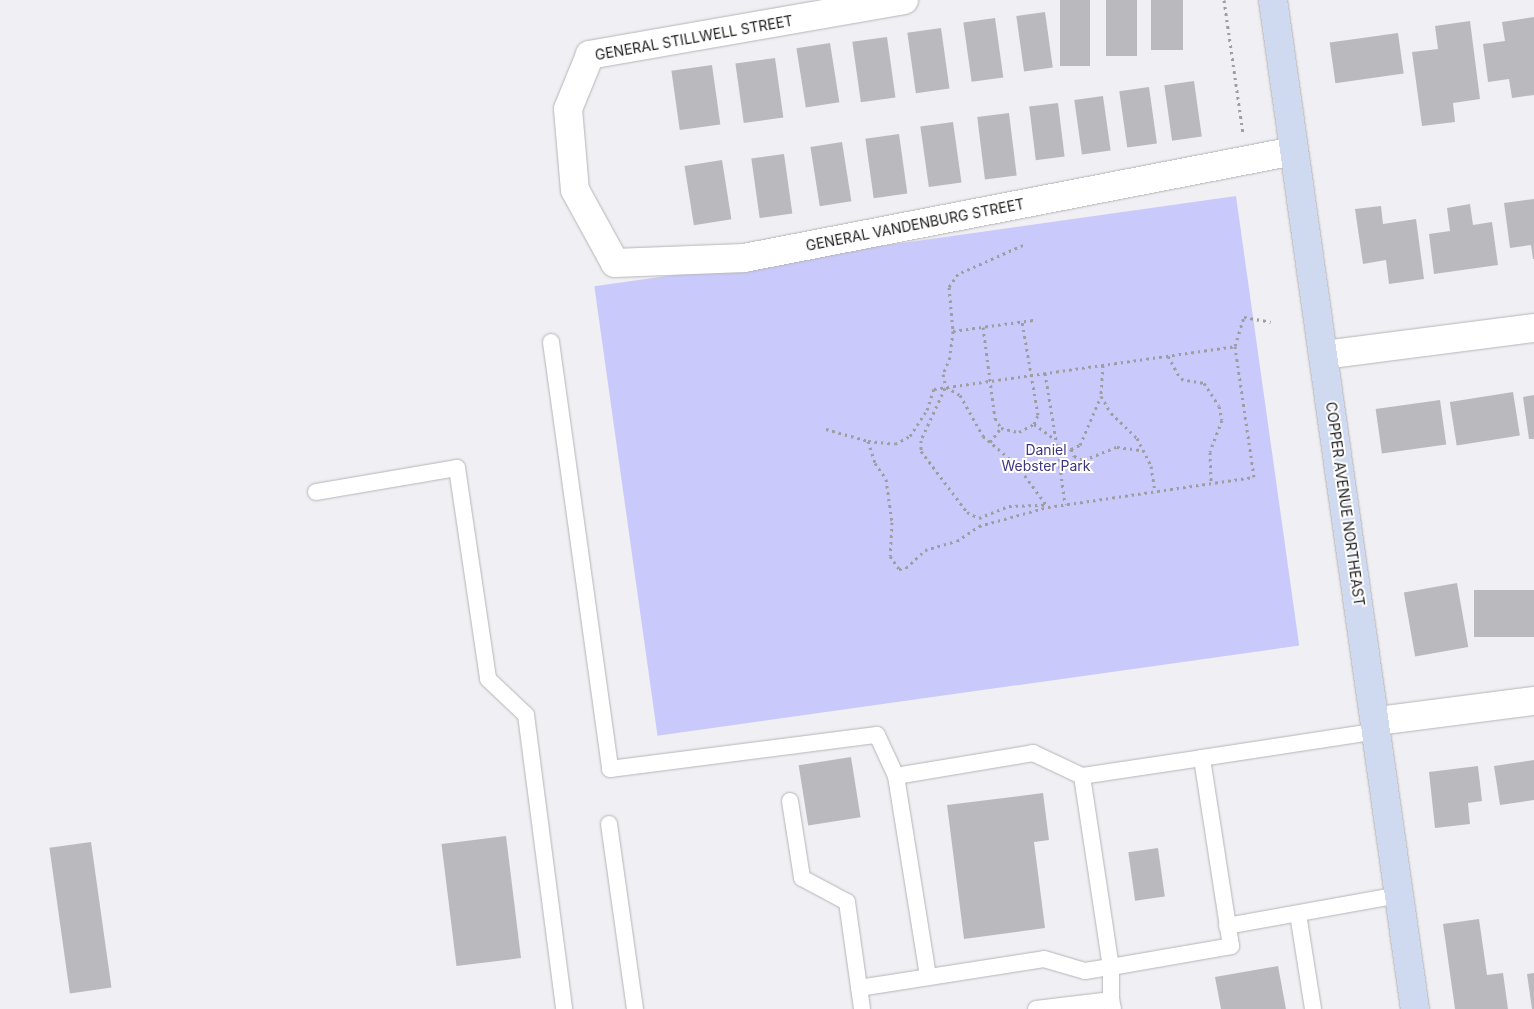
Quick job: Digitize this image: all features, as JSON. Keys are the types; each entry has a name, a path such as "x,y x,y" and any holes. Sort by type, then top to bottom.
{"street":[{"name":"GENERAL STILLWELL STREET","path":"575,190 568,110 590,55 904,0"},
{"name":"COPPER AVENUE NORTHEAST","path":"1273,0 1378,726 1415,1009"},
{"name":"GENERAL VANDENBURG STREET","path":"575,190 615,264 744,258 1294,151"},
{"path":"1323,355 1534,328"},
{"path":"1378,726 1534,701"}],"lane":[{"path":"551,342 610,769 877,735 896,776 928,976"},
{"path":"316,492 457,468 488,679 526,715 564,1009"},
{"path":"896,776 1033,753 1082,776 1202,758 1378,726"},
{"path":"859,988 928,976 1044,960 1085,971 1231,946 1202,758"},
{"path":"1036,1009 1112,1004 1111,966 1082,776"},
{"path":"790,801 802,878 847,902 862,1009"},
{"path":"609,824 635,1009"},
{"path":"1227,926 1400,895"},
{"path":"1298,914 1313,1009"}],"path":[{"path":"1224,0 1244,136"},
{"path":"1023,245 958,274 949,287 953,331 950,357 943,374 946,387 921,440 921,451 967,512 979,518 1009,506 1033,504 1047,506"},
{"path":"868,441 875,463 886,479 892,522 890,556 899,568 906,568 925,550 956,542 979,526 1047,506 1254,477 1235,346 1244,317 1271,322"},
{"path":"953,331 1033,320"},
{"path":"983,327 995,418 1001,428 1019,432 1034,424 1038,415 1022,321"},
{"path":"826,429 868,441 895,444 910,436 927,410 930,392 946,387 1235,346"},
{"path":"1168,356 1181,379 1204,383 1219,406 1222,420 1210,452 1211,483"},
{"path":"1057,446 1071,449 1086,438 1093,410 1101,396 1103,365"},
{"path":"1045,373 1065,504"},
{"path":"946,387 960,395 983,436 1018,465 1047,506"},
{"path":"1101,396 1143,450 1151,466 1155,491"},
{"path":"1034,424 1056,439"},
{"path":"990,442 1001,428"},
{"path":"1071,449 1074,456 1084,460 1117,447 1143,450"}],"green space":[{"name":"Daniel Webster Park","path":"1236,196 1299,646 657,736 594,286"}],"building":[{"path":"1060,0 1090,0 1090,66 1060,66"},
{"path":"1106,0 1137,0 1137,56 1106,56"},
{"path":"1151,0 1183,0 1183,50 1151,50"},
{"path":"1045,12 1053,67 1024,71 1016,16"},
{"path":"1534,17 1534,95 1512,98 1509,79 1488,82 1483,44 1505,41 1502,22"},
{"path":"995,18 1003,77 972,82 963,22"},
{"path":"1470,21 1480,99 1453,103 1455,122 1422,126 1412,52 1438,49 1435,26"},
{"path":"941,28 949,88 916,93 907,33"},
{"path":"1398,33 1404,74 1335,83 1330,43"},
{"path":"887,37 895,97 861,102 852,42"},
{"path":"830,43 839,102 806,108 796,48"},
{"path":"775,58 783,117 744,123 735,64"},
{"path":"712,65 720,124 680,130 671,71"},
{"path":"1194,81 1202,136 1172,141 1164,85"},
{"path":"1149,87 1157,143 1127,148 1119,91"},
{"path":"1103,96 1111,150 1082,155 1074,100"},
{"path":"1058,103 1065,157 1036,160 1029,107"},
{"path":"1009,113 1017,176 985,179 977,117"},
{"path":"953,122 961,182 929,187 920,127"},
{"path":"899,134 907,193 874,198 865,139"},
{"path":"842,142 851,201 820,206 810,147"},
{"path":"784,154 792,213 760,218 751,159"},
{"path":"722,160 731,219 694,225 684,166"},
{"path":"1534,199 1533,259 1531,245 1510,248 1504,203"},
{"path":"1470,204 1473,225 1492,222 1498,265 1434,274 1429,234 1450,231 1447,208"},
{"path":"1381,206 1383,224 1416,219 1424,279 1389,284 1386,260 1363,264 1355,209"},
{"path":"1513,392 1520,435 1457,445 1450,402"},
{"path":"1534,395 1534,439 1529,439 1523,397"},
{"path":"1440,400 1446,445 1382,454 1376,409"},
{"path":"1457,583 1468,647 1415,656 1404,592"},
{"path":"1474,590 1534,590 1534,637 1474,637"},
{"path":"851,757 861,817 808,826 799,765"},
{"path":"1534,760 1534,800 1500,805 1494,766"},
{"path":"1478,766 1482,801 1468,803 1470,824 1435,828 1429,772"},
{"path":"1043,793 1049,840 1034,842 1045,928 964,939 947,805"},
{"path":"506,836 521,958 456,966 441,844"},
{"path":"91,842 111,988 70,993 49,848"},
{"path":"1158,848 1165,897 1135,901 1128,852"},
{"path":"1479,919 1487,975 1503,973 1508,1009 1455,1009 1443,924"},
{"path":"1278,966 1286,1009 1221,1009 1215,977"},
{"path":"1534,973 1534,1009 1532,1009 1527,974"}]}
